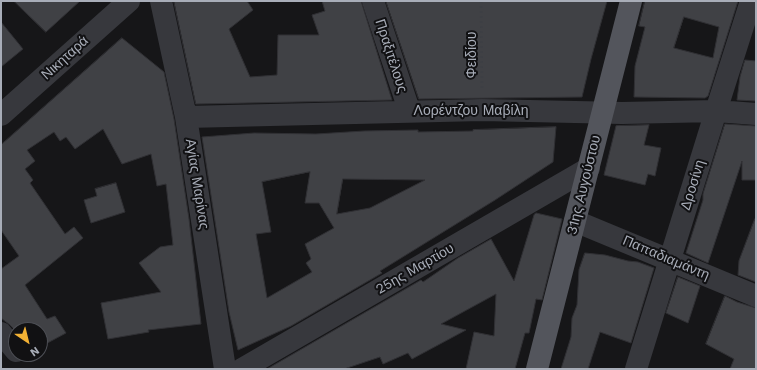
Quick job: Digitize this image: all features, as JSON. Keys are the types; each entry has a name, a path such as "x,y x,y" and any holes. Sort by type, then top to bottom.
{"main road":[{"name":"31ης Αυγούστου","path":"537,369 631,1"}],"street":[{"name":"Νικηταρά","path":"1,115 129,1"},
{"name":"Αγίας Μαρίνας","path":"161,1 186,117 225,369"},
{"name":"Πραξιτέλους","path":"373,1 410,110"},
{"name":"Δροσίνη","path":"636,369 751,1"},
{"name":"Λορέντζου Μαβίλη","path":"186,117 410,110 603,112 716,111 756,114"},
{"name":"25ης Μαρτίου","path":"242,369 588,168"},
{"name":"Παπαδιαμάντη","path":"575,221 756,296"},
{"path":"1,333 8,341"}],"path":[{"name":"Φειδίου","path":"481,1 482,110"}],"building":[{"path":"14,1 80,1 46,32"},
{"path":"174,1 247,1 253,10 229,29 250,77 277,75 278,35 319,35 312,15 325,11 322,1 361,1 392,100 196,104"},
{"path":"386,1 607,1 582,97 419,99"},
{"path":"645,1 738,1 708,96 705,98 634,97 635,66 645,27 639,26","holes":["684,17 719,27 713,58 674,48"]},
{"path":"1,22 23,49 1,67"},
{"path":"122,38 164,72 174,119 189,219 201,324 148,330 149,332 108,339 101,303 161,292 139,263 160,247 173,245 166,184 157,186 151,154 122,164 103,129 75,149 66,137 60,141 54,132 27,150 35,161 25,169 33,180 30,183 65,234 74,227 83,238 25,285 47,319 55,316 66,333 48,343 48,322 8,322 8,323 1,318 1,269 19,256 1,230 1,145"},
{"path":"745,60 756,61 756,101 737,100 740,77"},
{"path":"725,124 756,126 756,180 742,180 742,161 708,263 686,253"},
{"path":"649,125 644,145 661,148 655,176 648,174 645,185 604,175 616,126"},
{"path":"556,127 553,162 495,200 380,271 382,273 291,326 238,350 229,312 202,137 254,133 316,134 364,131 418,130 418,132","holes":["310,172 305,203 319,203 334,228 305,244 311,259 306,263 312,272 267,298 256,234 271,232 262,182","343,179 425,180 370,208 337,214"]},
{"path":"116,183 125,212 91,223 84,200 97,196 95,189"},
{"path":"536,213 562,219 542,300 536,299 529,333 525,333 515,369 466,369 474,332 494,336 496,294 441,324 466,330 412,359 408,353 383,364 380,357 344,369 267,369 421,280 423,282 458,258 491,239 514,281 534,215"},
{"path":"755,219 756,282 738,275 739,261"},
{"path":"585,253 605,255 638,262 654,268 631,343 600,332 588,369 561,369 571,337 572,318 577,305 579,270"},
{"path":"678,277 700,286 688,323 666,313"},
{"path":"725,296 737,302 756,308 756,369 730,369 734,359 706,344"}]}
